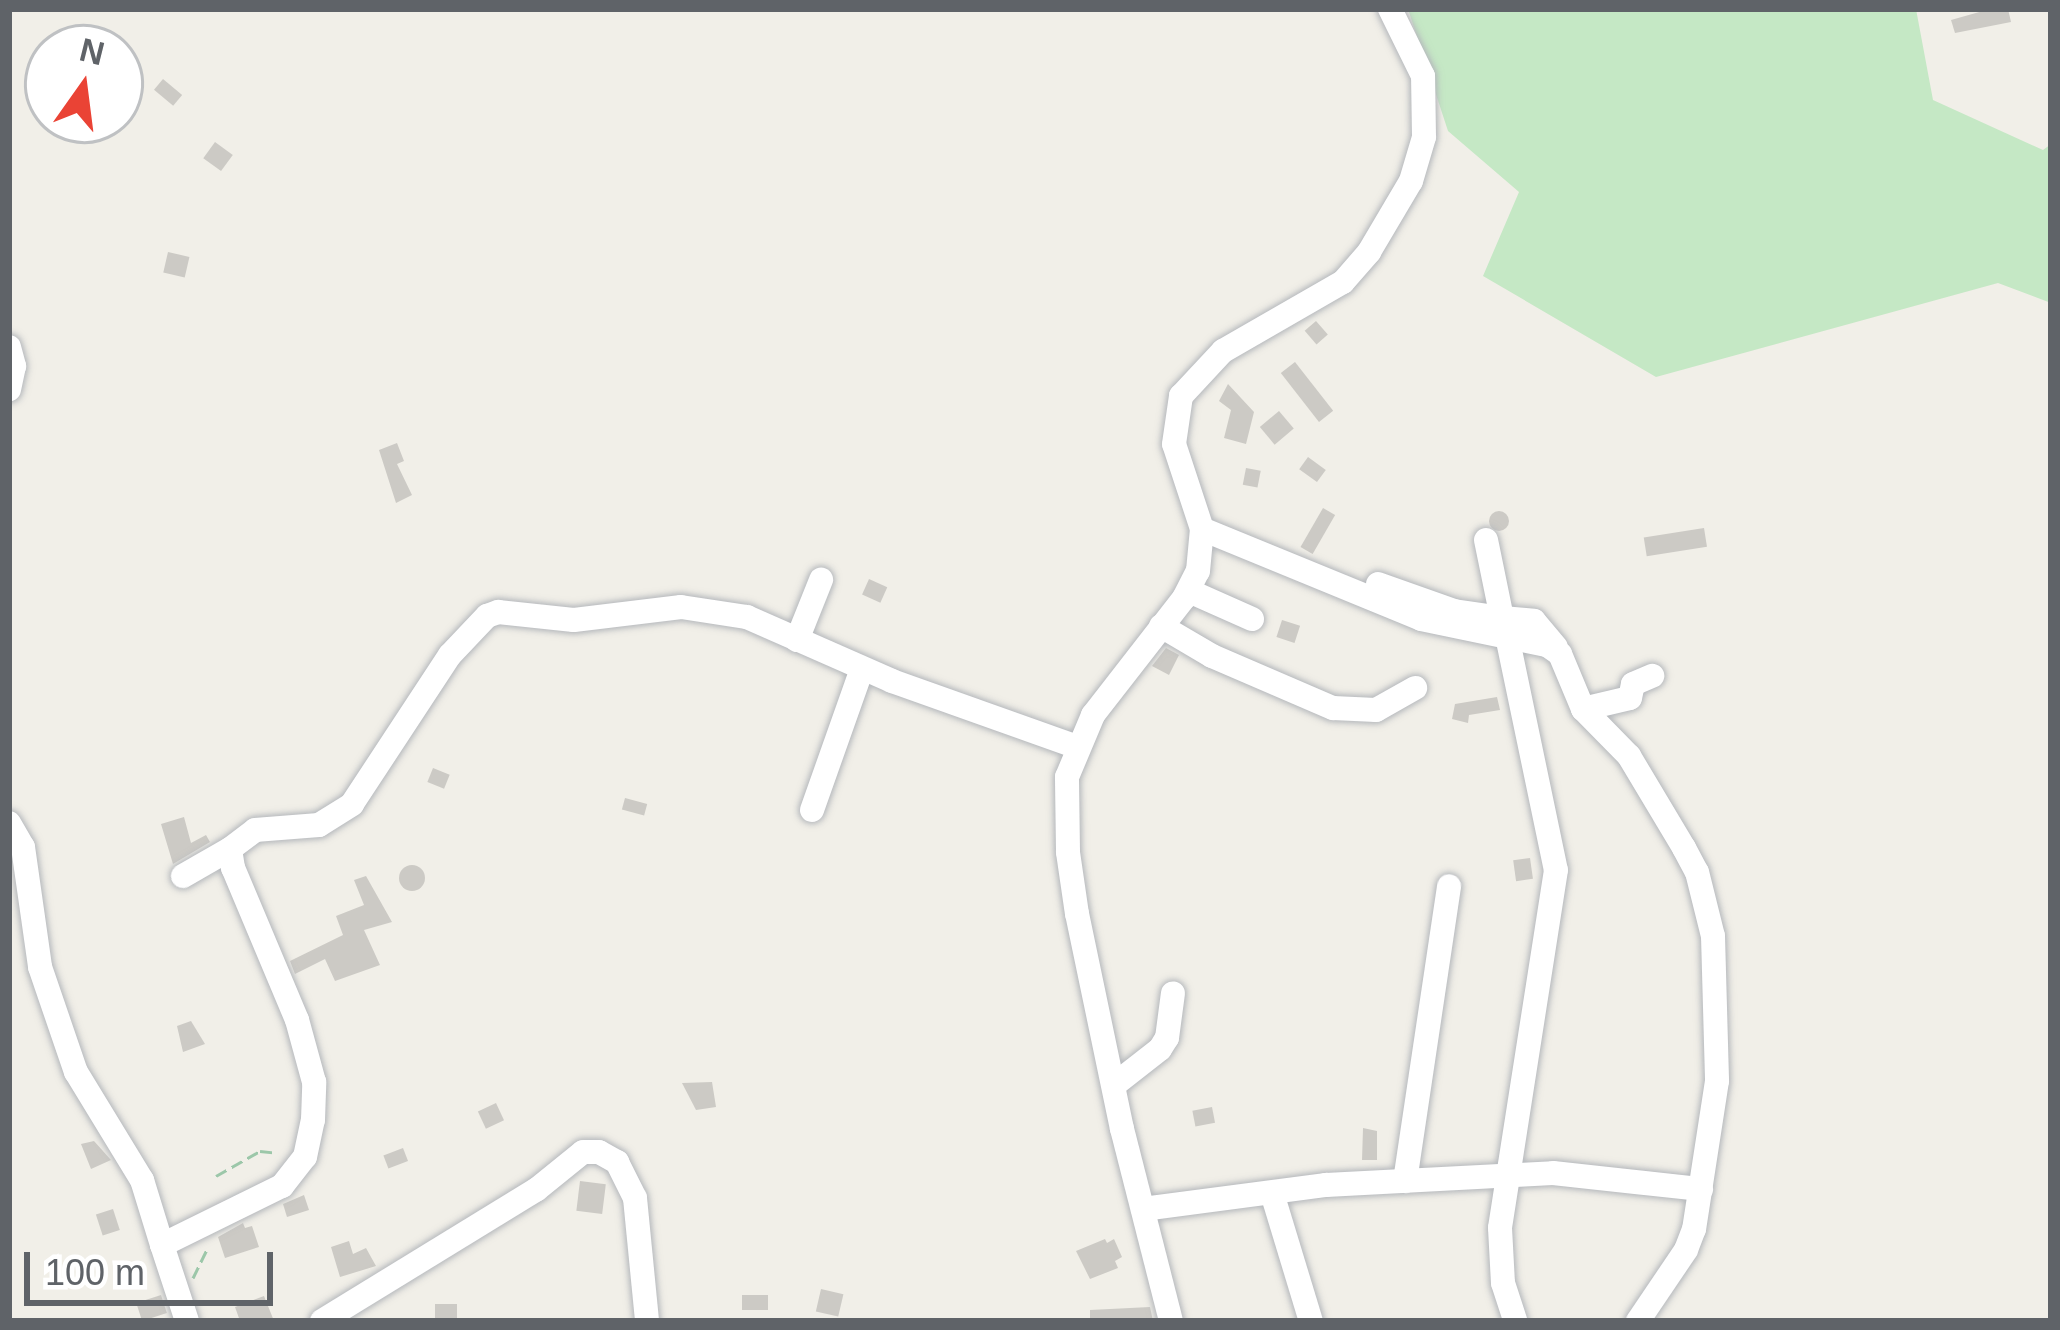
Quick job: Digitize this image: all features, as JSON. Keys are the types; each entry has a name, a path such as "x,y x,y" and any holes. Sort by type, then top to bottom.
{"street":[{"path":"1171,1321 1114,1084 1068,852 1067,777 1078,746 1108,693 1189,591 1201,555 1202,529 1174,444 1180,396 1223,351 1343,282 1382,232 1417,166 1424,137 1423,76 1390,9"},
{"path":"9,347 14,366 9,389"},
{"path":"1202,529 1421,619 1505,627"},
{"path":"1486,541 1556,870 1507,1176 1499,1255 1515,1321"},
{"path":"1316,560 1505,627 1560,654 1583,709 1629,756 1697,872 1716,965 1717,1082 1701,1189 1686,1250 1638,1321"},
{"path":"797,640 821,580"},
{"path":"1189,591 1252,619"},
{"path":"183,876 255,830 319,825 352,804 450,655 487,616 498,612 574,620 654,608 709,608 747,617 862,669 1078,746"},
{"path":"1161,626 1212,656 1333,708 1376,710 1414,688"},
{"path":"812,810 862,669"},
{"path":"1583,709 1630,698 1633,684 1652,676"},
{"path":"9,823 23,847 40,967 76,1072 142,1180 188,1321"},
{"path":"162,1245 232,1213 295,1173 313,1120 314,1082 297,1020 233,868 230,848"},
{"path":"1405,1181 1448,886"},
{"path":"1114,1084 1160,1049 1167,1038 1173,993"},
{"path":"322,1321 536,1190 583,1152 599,1152 617,1162 635,1198 646,1321"},
{"path":"1143,1209 1272,1193 1507,1176 1595,1174 1701,1189"},
{"path":"1272,1193 1311,1321"}],"path":[{"path":"215,1176 260,1150 279,1154 295,1173"},
{"path":"176,1288 193,1278 208,1250"}],"green space":[{"path":"1408,9 1916,9 1933,100 2043,150 2051,144 2051,303 1998,283 1656,377 1483,276 1519,192 1448,131"}],"building":[{"path":"2008,9 2011,22 1955,33 1951,20"},
{"path":"163,79 182,95 173,106 154,90"},
{"path":"215,142 233,155 221,171 203,158"},
{"path":"168,252 189,257 185,277 163,272"},
{"path":"1316,321 1328,335 1316,344 1305,331"},
{"path":"1295,362 1333,411 1319,422 1281,373"},
{"path":"1228,384 1254,412 1246,444 1224,438 1231,410 1219,401"},
{"path":"1279,411 1294,429 1275,445 1260,427"},
{"path":"397,443 404,461 397,464 412,495 396,503 379,450"},
{"path":"1308,457 1326,470 1317,482 1299,469"},
{"path":"1246,468 1261,471 1257,488 1243,485"},
{"path":"1323,508 1335,515 1313,554 1300,547"},
{"path":"1499,511 1509,521 1499,531 1489,521"},
{"path":"1704,528 1707,547 1647,556 1644,538"},
{"path":"869,579 887,587 880,603 862,595"},
{"path":"1282,620 1300,626 1295,643 1276,637"},
{"path":"1166,648 1179,655 1169,675 1152,666"},
{"path":"1497,697 1500,710 1469,715 1468,723 1452,719 1455,704"},
{"path":"433,768 450,775 444,789 427,782"},
{"path":"625,798 647,804 644,816 622,810"},
{"path":"184,817 191,843 206,835 210,842 173,864 161,824"},
{"path":"1530,858 1533,879 1516,881 1513,860"},
{"path":"412,865 425,878 412,891 399,878"},
{"path":"366,876 392,922 364,930 380,965 335,981 325,959 295,974 290,961 343,935 336,916 364,905 354,880"},
{"path":"191,1021 205,1044 183,1052 177,1026"},
{"path":"712,1082 716,1107 696,1110 682,1083"},
{"path":"496,1103 504,1120 486,1129 478,1111"},
{"path":"1212,1107 1215,1123 1195,1127 1192,1111"},
{"path":"1363,1128 1377,1131 1377,1160 1362,1160"},
{"path":"94,1141 111,1160 91,1169 81,1144"},
{"path":"403,1148 408,1161 388,1169 383,1156"},
{"path":"580,1181 606,1184 602,1214 576,1211"},
{"path":"304,1195 309,1210 287,1217 283,1204"},
{"path":"113,1209 120,1230 103,1235 96,1215"},
{"path":"243,1223 245,1228 252,1226 259,1247 225,1258 218,1237"},
{"path":"1105,1239 1107,1243 1114,1239 1122,1257 1115,1261 1118,1268 1090,1279 1076,1251"},
{"path":"349,1241 353,1254 366,1248 376,1266 340,1277 331,1247"},
{"path":"821,1289 843,1294 838,1317 816,1311"},
{"path":"161,1295 167,1313 142,1321 136,1303"},
{"path":"742,1295 768,1295 768,1310 742,1310"},
{"path":"264,1296 274,1321 240,1321 235,1307"},
{"path":"435,1304 457,1304 457,1321 435,1321"},
{"path":"1150,1307 1153,1321 1090,1321 1090,1310"}]}
